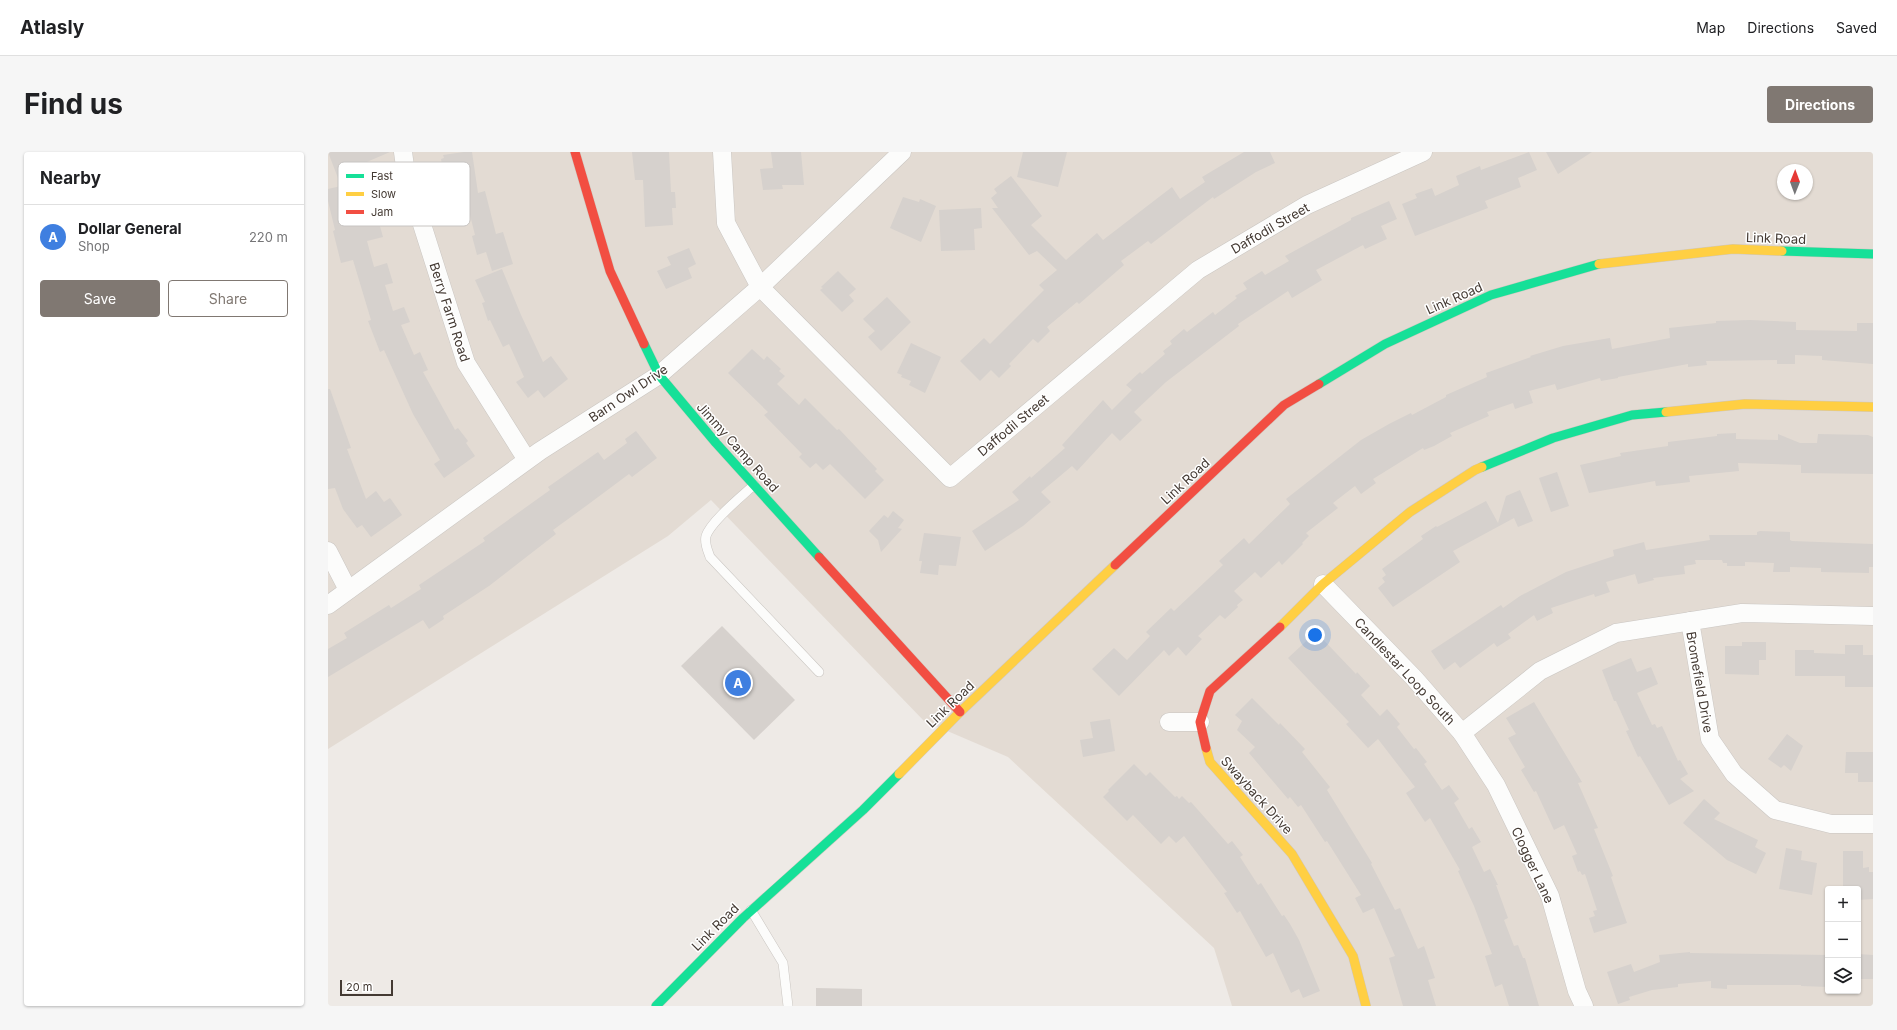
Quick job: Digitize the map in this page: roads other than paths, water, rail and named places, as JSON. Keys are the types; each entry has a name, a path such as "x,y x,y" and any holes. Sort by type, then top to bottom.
{"street":[{"name":"Berry Farm Road","path":"403,152 404,162"},
{"name":"Jimmy Camp Road","path":"575,152 610,271 659,375 754,484 960,712"},
{"name":"Daffodil Street","path":"722,152 726,223 760,287 950,478 1198,270 1307,205 1423,152"},
{"name":"Barn Owl Drive","path":"328,605 527,460 659,375 760,287 902,152"},
{"name":"Berry Farm Road","path":"423,226 466,363 527,460"},
{"name":"Link Road","path":"656,1006 751,910 863,810 960,712 1284,406 1385,344 1491,295 1605,262 1733,249 1873,254"},
{"path":"1169,722 1200,722 1210,691 1276,631 1323,584 1410,512 1475,470 1553,438 1632,415 1745,404 1873,407"},
{"path":"328,551 348,590"},
{"name":"Candlestar Loop South","path":"1323,584 1414,678 1462,733 1540,671 1616,633 1742,613 1873,616"},
{"name":"Bromefield Drive","path":"1690,621 1710,739 1734,774 1775,810 1831,824 1873,824"},
{"name":"Swayback Drive","path":"1200,722 1210,762 1292,854 1353,956 1366,1006"},
{"name":"Clogger Lane","path":"1462,733 1496,785 1550,896 1578,991 1584,1006"}],"lane":[{"path":"754,484 712,525 706,537 706,547 710,557 819,672"},
{"path":"751,910 783,963 788,1006"}],"place":[{"name":"Dollar General","path":"738,683"}]}
